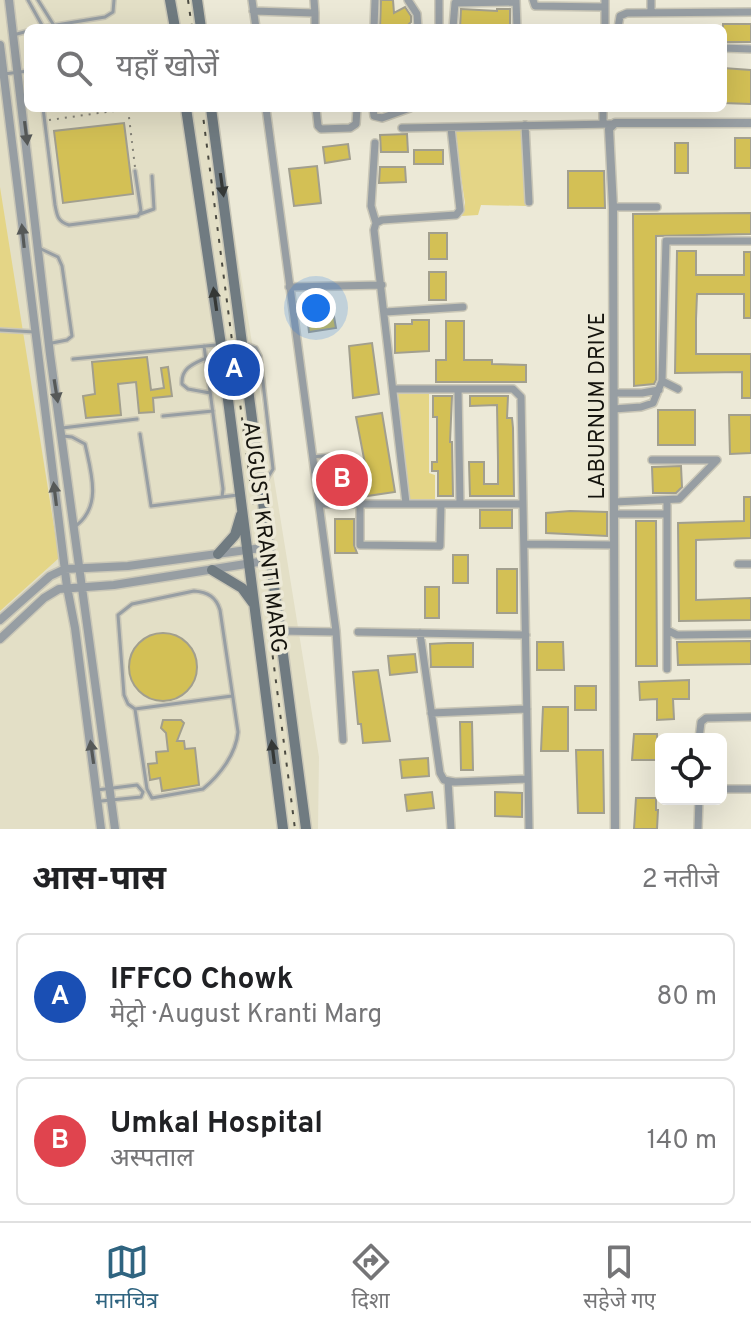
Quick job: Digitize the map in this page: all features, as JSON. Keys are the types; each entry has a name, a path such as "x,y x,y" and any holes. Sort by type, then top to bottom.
{"main road":[{"path":"170,0 174,24"},
{"path":"197,0 200,24"},
{"name":"AUGUST KRANTI MARG","path":"187,112 221,345 283,829"},
{"name":"AUGUST KRANTI MARG","path":"212,112 306,829"},
{"path":"218,554 235,535 241,500"},
{"path":"212,570 242,588 255,605"}],"street":[{"path":"9,0 13,34 23,72"},
{"path":"252,0 255,24"},
{"path":"314,0 315,24"},
{"path":"374,24 375,0"},
{"path":"408,0 417,14 418,24"},
{"path":"439,0 439,24"},
{"path":"533,0 535,6 605,3 605,24"},
{"path":"651,0 651,13"},
{"path":"453,24 453,4 474,1 516,1 517,24"},
{"path":"253,11 315,13"},
{"path":"619,24 620,16 627,13 751,12"},
{"path":"0,45 67,587 101,829"},
{"path":"727,48 751,49"},
{"path":"27,112 49,344 115,829"},
{"path":"267,112 336,632 343,740"},
{"path":"316,112 321,129 350,128 356,124 357,112"},
{"path":"374,112 374,116 382,118 399,112"},
{"path":"604,112 607,124"},
{"path":"402,128 751,123"},
{"name":"LABURNUM DRIVE","path":"607,124 613,207 615,829"},
{"path":"525,125 529,202"},
{"path":"376,223 456,215 460,210 451,128"},
{"path":"375,143 371,206 376,223 374,230 406,503"},
{"path":"613,207 657,207"},
{"path":"614,409 653,403 662,381 666,241 751,241"},
{"path":"289,287 382,285"},
{"path":"385,312 463,307"},
{"path":"662,381 678,389"},
{"path":"393,389 518,391 525,544 529,829"},
{"path":"458,389 460,504"},
{"path":"614,393 659,390"},
{"path":"614,502 679,499 717,460 652,460"},
{"path":"667,500 667,669"},
{"path":"360,503 360,545 440,546 441,504"},
{"path":"319,504 522,504"},
{"path":"614,514 667,514"},
{"path":"525,544 614,545"},
{"path":"0,620 50,576 65,569 119,567 269,547"},
{"path":"0,639 44,598 67,587 114,585 271,560"},
{"path":"738,564 751,564"},
{"path":"667,630 677,635 751,634"},
{"path":"280,631 336,632"},
{"path":"358,632 526,635"},
{"path":"420,633 440,773 444,780 528,779"},
{"path":"431,713 527,709"},
{"path":"700,733 701,722 706,718 751,717"},
{"path":"448,781 451,829"},
{"path":"727,789 751,789"},
{"path":"698,829 699,805"}],"lane":[{"path":"28,0 40,24"},
{"path":"38,0 53,24"},
{"path":"60,24 110,15 114,0"},
{"path":"13,34 24,32"},
{"path":"4,74 23,72"},
{"path":"43,112 57,218 62,223 69,225 154,209 152,176"},
{"path":"135,171 140,214"},
{"path":"39,248 51,251 62,266 72,336 49,344"},
{"path":"0,330 35,332"},
{"path":"242,343 256,348 260,356 273,469 261,487"},
{"path":"73,359 221,345"},
{"path":"204,346 222,497"},
{"path":"206,358 189,366 184,372 182,384 188,389 210,393"},
{"path":"163,416 213,411"},
{"path":"62,432 137,419"},
{"path":"62,432 85,444 90,472 92,508 74,528"},
{"path":"140,434 151,506 222,497 241,500"},
{"path":"312,457 342,454"},
{"path":"317,488 329,485"},
{"path":"97,790 137,785 154,798 193,793 210,784 237,745 238,732 217,601 210,595 194,591 132,604 118,615 124,695 128,704 135,709 232,696"},
{"path":"99,801 142,796 144,790 135,709"}],"path":[{"path":"44,120 105,112"},
{"path":"128,112 135,171"}],"shaded area":[{"path":"0,0 197,0 200,24 24,24 24,112 215,112 319,757 318,829 0,829"},
{"path":"522,128 526,206 481,205 478,215 462,216 465,203 454,131"},
{"path":"0,187 59,558 0,611"},
{"path":"398,394 429,394 429,473 435,475 435,500 409,499"}],"building":[{"path":"381,0 393,0 394,13 405,7 411,16 409,24 380,24"},
{"path":"461,9 510,9 510,24 460,24"},
{"path":"727,24 751,24 751,42 727,42"},
{"path":"727,68 751,70 751,104 727,103"},
{"path":"124,123 133,194 63,203 54,131"},
{"path":"407,134 408,152 381,152 380,135"},
{"path":"735,138 751,138 751,168 735,168"},
{"path":"675,143 688,143 688,173 675,173"},
{"path":"348,144 350,159 325,163 323,147"},
{"path":"414,150 443,150 443,164 414,164"},
{"path":"317,166 321,203 294,206 289,169"},
{"path":"380,167 405,167 406,182 379,183"},
{"path":"568,171 604,171 605,208 568,208"},
{"path":"751,213 751,234 656,236 656,380 654,384 634,386 633,214"},
{"path":"429,233 447,233 447,259 429,259"},
{"path":"677,251 696,251 696,275 744,275 744,252 751,252 751,318 744,318 744,294 697,294 696,354 751,354 751,398 742,398 742,372 675,373"},
{"path":"429,272 446,272 446,300 429,300"},
{"path":"333,311 336,328 309,332 307,315"},
{"path":"412,320 429,320 429,351 395,353 395,324 412,324"},
{"path":"446,321 464,321 464,360 526,365 526,382 436,382 436,360 446,360"},
{"path":"372,343 379,394 353,398 349,346"},
{"path":"147,357 151,390 164,388 161,368 168,367 172,396 153,398 154,412 139,413 136,382 118,384 121,415 86,418 83,396 95,394 92,362"},
{"path":"433,396 452,396 450,442 453,496 438,496 438,471 432,471 432,462 437,462 437,417 433,417"},
{"path":"470,396 508,396 507,418 512,418 513,428 514,496 470,496 469,462 484,462 484,484 498,484 498,461 497,405 470,406"},
{"path":"658,410 695,410 695,445 658,445"},
{"path":"382,413 395,492 367,496 366,490 331,494 333,485 329,474 366,469 356,417"},
{"path":"729,415 751,415 751,453 730,454"},
{"path":"681,466 682,487 676,493 653,493 652,467"},
{"path":"744,497 751,497 751,538 696,540 696,600 751,598 751,620 679,621 678,523 744,521"},
{"path":"480,510 512,510 512,528 480,528"},
{"path":"607,512 607,536 546,533 546,513"},
{"path":"335,519 354,519 357,553 335,553"},
{"path":"636,521 656,521 657,666 636,666"},
{"path":"453,555 468,555 468,583 453,583"},
{"path":"497,569 517,569 517,613 497,613"},
{"path":"425,587 439,587 439,618 425,618"},
{"path":"163,633 187,643 197,667 187,691 163,701 139,691 129,667 139,643"},
{"path":"751,641 751,664 678,665 677,642"},
{"path":"537,642 563,642 564,670 537,670"},
{"path":"473,643 473,667 431,667 430,644"},
{"path":"415,654 417,672 390,675 388,656"},
{"path":"378,670 390,741 363,743 353,672"},
{"path":"689,680 689,699 673,699 674,719 657,720 657,699 640,700 639,682"},
{"path":"575,686 596,686 596,710 575,710"},
{"path":"543,707 568,707 568,751 541,751"},
{"path":"163,720 181,720 184,723 177,741 184,741 185,749 195,748 199,785 162,791 160,778 150,780 148,764 157,763 156,752 168,751 166,733 161,728"},
{"path":"460,722 472,722 473,770 461,770"},
{"path":"634,734 655,734 655,760 632,760"},
{"path":"576,750 603,750 604,813 578,813"},
{"path":"428,758 429,776 402,778 400,760"},
{"path":"432,792 434,808 407,811 405,795"},
{"path":"495,792 522,793 522,817 495,816"},
{"path":"636,798 655,798 657,829 634,829"}],"railway":[{"path":"188,0 191,24"},
{"path":"203,112 295,829"}],"place":[{"name":"IFFCO Chowk","path":"234,370"},
{"name":"Umkal Hospital","path":"342,480"}]}
